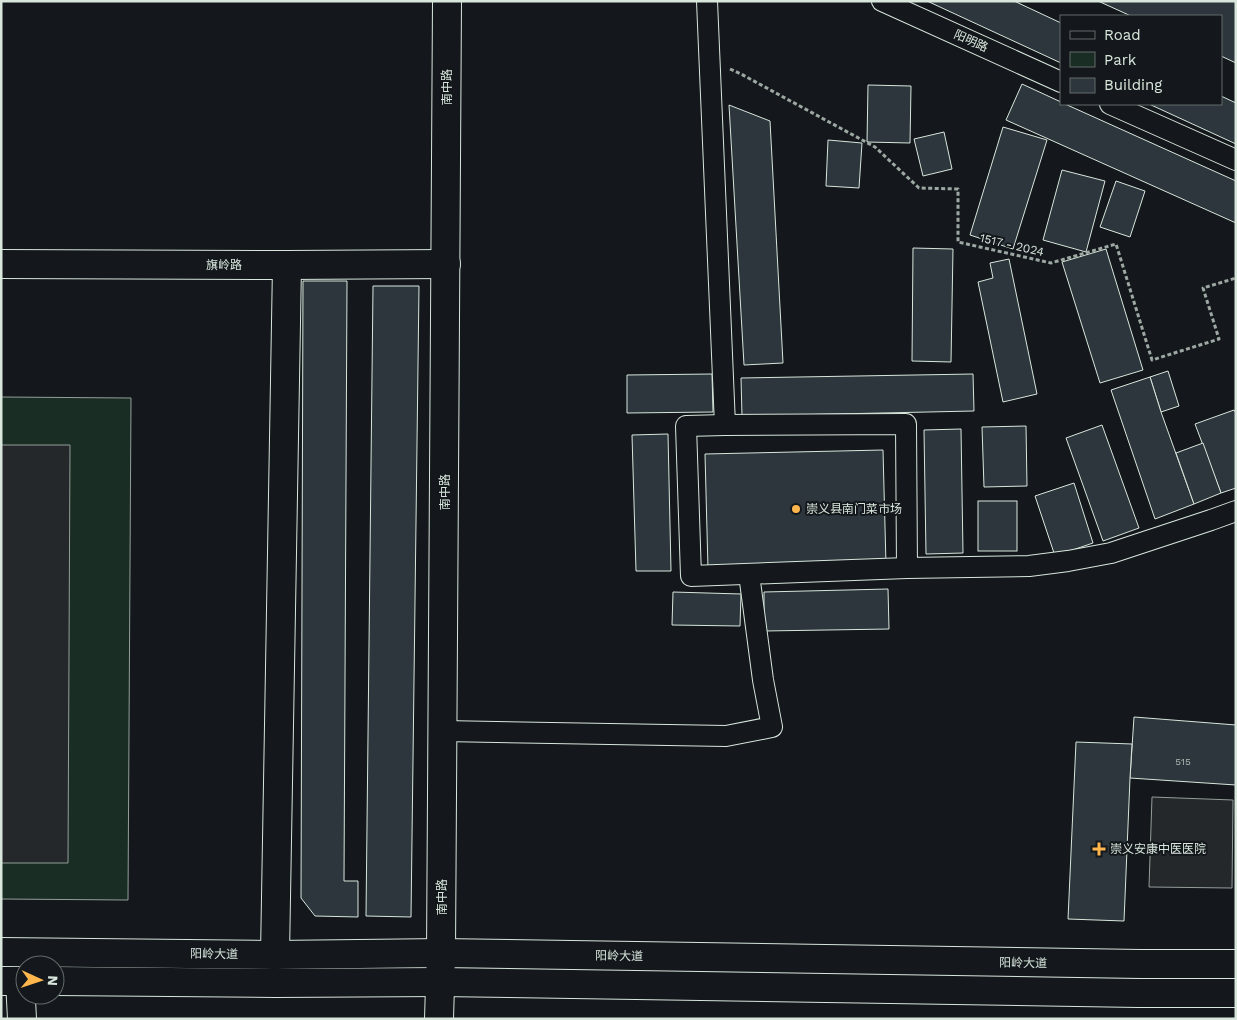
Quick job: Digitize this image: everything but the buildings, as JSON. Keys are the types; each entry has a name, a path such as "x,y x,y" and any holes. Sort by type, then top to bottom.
{"main road":[{"name":"南中路","path":"439,1019 443,732 447,1"},
{"name":"旗岭路","path":"1,264 446,264"},
{"path":"275,955 288,265"},
{"name":"阳岭大道","path":"1,952 275,955 441,954 1236,964"},
{"path":"65,981 275,984 440,982 1236,993"},
{"path":"20,1005 22,1019"}],"street":[{"path":"707,1 725,425"},
{"name":"阳明路","path":"882,1 1060,82"},
{"path":"1112,105 1236,160"},
{"path":"907,568 906,424 686,426 690,576 907,568 1029,566 1068,562 1111,553 1236,511"},
{"path":"443,732 726,736 772,727 763,680 750,574"}],"path":[{"name":"1517 - 2024","path":"741,74 875,147 919,188 958,189 958,242 1051,263 1116,244 1152,360 1219,338 1203,288 1236,278"}],"green space":[{"path":"1,397 131,398 128,900 1,899"}],"shaded area":[{"path":"1,445 70,445 68,863 1,863"},
{"path":"1152,797 1233,800 1232,888 1149,887"}],"place":[{"name":"崇义县南门菜市场","path":"796,509"},
{"name":"崇义安康中医医院","path":"1099,849"}]}
